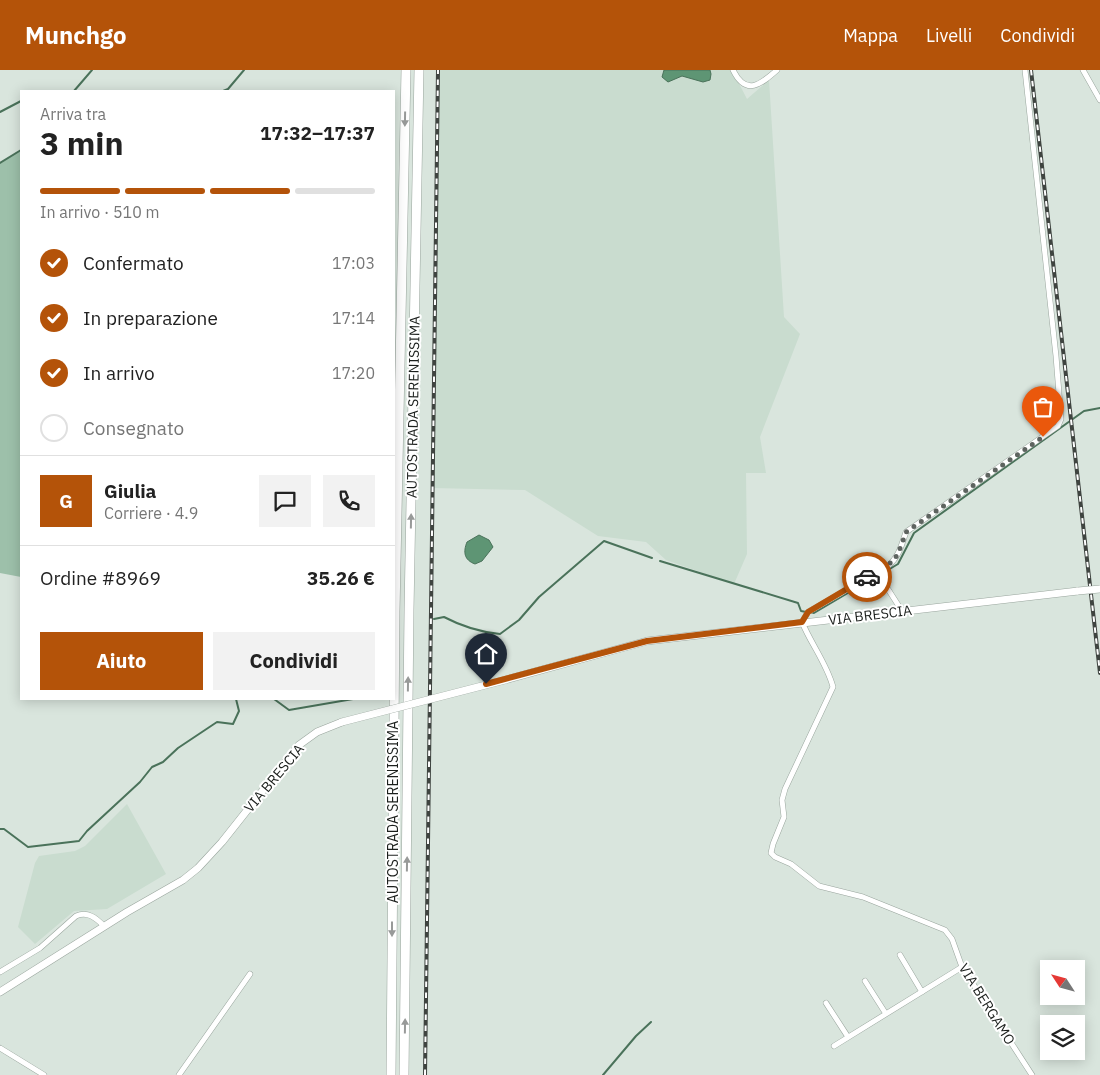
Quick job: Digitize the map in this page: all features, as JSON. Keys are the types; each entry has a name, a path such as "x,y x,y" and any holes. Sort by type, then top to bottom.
{"highway":[{"name":"AUTOSTRADA SERENISSIMA","path":"395,612 406,70"},
{"name":"AUTOSTRADA SERENISSIMA","path":"404,1075 409,610 420,70"},
{"name":"AUTOSTRADA SERENISSIMA","path":"391,1075 394,700"}],"main road":[{"name":"VIA BRESCIA","path":"0,992 104,926 183,880 198,868 222,842 299,745 317,732 342,722 647,641 1100,589"}],"street":[{"path":"733,70 737,78 745,84 753,86 762,83 778,70"},
{"path":"802,622 810,612 895,560 906,532 1058,426 1060,419 1056,356 1025,70"},
{"path":"1083,70 1100,100"},
{"path":"877,572 902,611"},
{"name":"VIA BERGAMO","path":"802,622 809,640 831,677 833,686 785,789 782,800 784,817 771,853 775,857 791,864 819,886 860,896 945,930 952,939 962,967 1032,1075"},
{"path":"0,972 40,948 76,916 81,914 91,915 104,926"},
{"path":"900,955 922,992"},
{"path":"834,1046 962,967"},
{"path":"179,1075 250,974"},
{"path":"865,981 886,1014"},
{"path":"826,1003 848,1038"},
{"path":"0,1048 44,1075"}],"shaded area":[{"path":"439,70 732,70 747,99 769,80 784,317 800,334 760,437 766,473 746,473 747,554 734,584 666,560 646,542 598,536 525,490 433,488"},
{"path":"664,70 710,70 711,74 710,80 703,82 682,76 668,82 662,77"},
{"path":"20,151 20,577 0,573 0,163"},
{"path":"479,535 489,540 493,547 482,561 475,564 465,555 465,549 467,542"},
{"path":"127,804 166,874 107,909 74,911 35,944 18,927 35,863 39,856 75,851 85,846"}],"waterway":[{"path":"75,90 92,70"},
{"path":"226,90 244,70"},
{"path":"0,112 20,102"},
{"path":"0,163 20,151"},
{"path":"883,573 898,564 914,533 1084,411 1100,408"},
{"path":"434,619 444,617 471,628 500,634 519,620 539,597 604,541 652,558"},
{"path":"660,561 798,603 801,611 806,612"},
{"path":"811,612 814,613 875,577"},
{"path":"0,829 4,829 28,847 79,841 87,831 140,782 152,767 163,762 178,748 217,722 233,724 239,711 236,700"},
{"path":"275,700 289,710 347,700"},
{"path":"603,1075 636,1036 651,1022"}],"railway":[{"path":"425,1075 438,70"},
{"path":"1031,70 1100,673"}],"way so far":[{"path":"867,577 895,560 906,532 1043,437"}],"route":[{"path":"486,684 647,641 802,622 808,612 867,577"}]}
